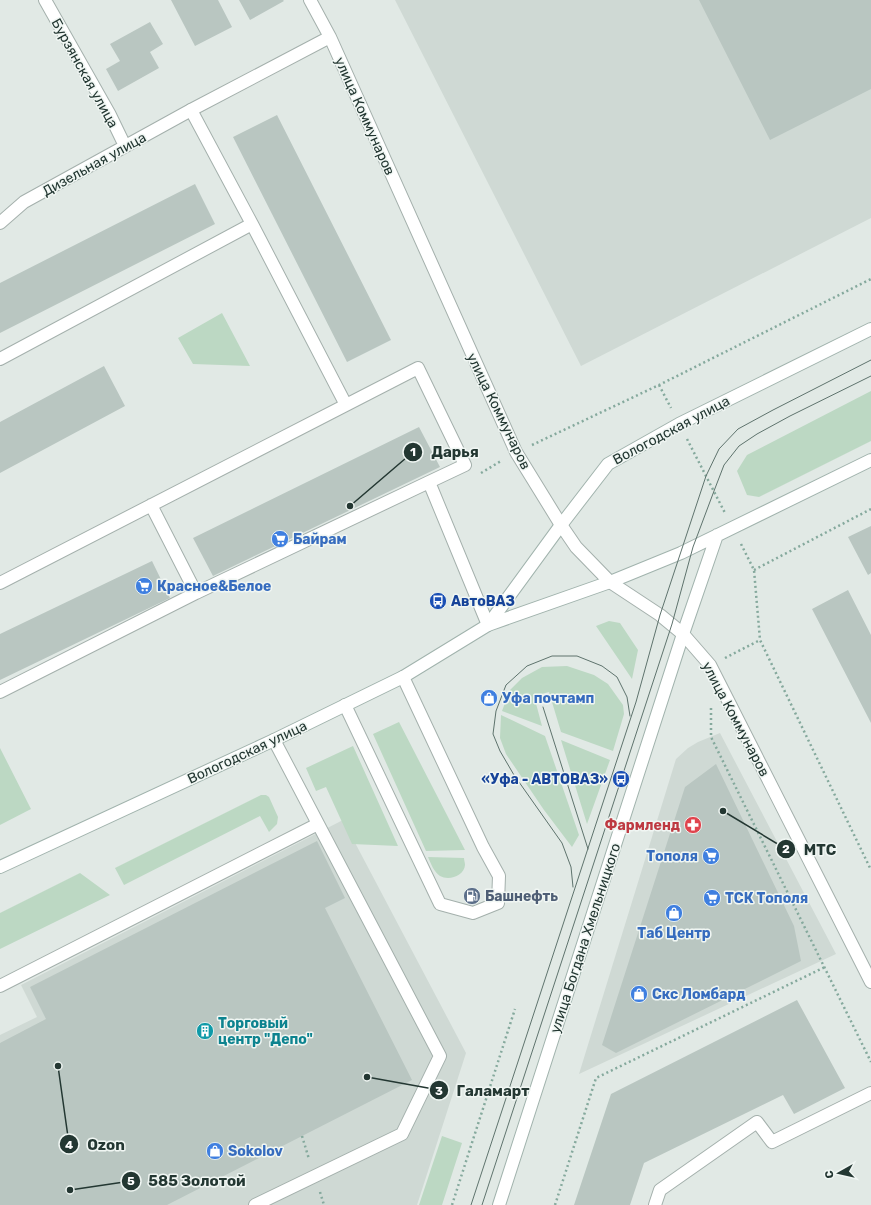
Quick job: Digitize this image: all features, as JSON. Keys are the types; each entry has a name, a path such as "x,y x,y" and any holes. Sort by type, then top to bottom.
{"main road":[{"name":"Бурзянская улица","path":"45,0 110,115 125,146"},
{"name":"улица Коммунаров","path":"310,0 330,37 516,452 576,547 610,582 660,615 683,634 710,665 871,982"},
{"name":"Дизельная улица","path":"0,222 24,202 191,110 330,37"},
{"path":"191,110 346,405"},
{"path":"0,359 252,224"},
{"name":"Вологодская улица","path":"488,625 561,525 608,464 679,424 871,329"},
{"path":"0,583 418,368 465,465 196,593 0,692"},
{"name":"Вологодская улица","path":"0,867 274,740 404,677 488,625 610,582 681,553 871,460"},
{"path":"429,482 488,625"},
{"path":"151,505 196,593"},
{"name":"улица Богдана Хмельницкого","path":"499,1205 683,634 717,535"},
{"path":"345,705 440,904 473,914 498,903 499,876 480,840 404,677"},
{"path":"254,1205 402,1134 440,1056 274,740"},
{"path":"0,986 318,824"},
{"path":"655,1205 660,1190 757,1122 772,1142 871,1093"}],"path":[{"path":"476,476 516,452 659,385 871,279"},
{"path":"659,385 754,570 760,640 871,870"},
{"path":"754,570 871,509"},
{"path":"711,737 871,1062"},
{"path":"555,1205 596,1078 825,967"},
{"path":"452,1205 515,1009"}],"shaded area":[{"path":"395,0 871,0 871,218 581,366"},
{"name":"Тополя","path":"720,733 836,954 579,1074 676,759 688,748 698,742"},
{"name":"Торговый центр \"Депо\"","path":"343,820 466,1053 417,1205 0,1205 0,1035 37,1017 21,985"}],"green space":[{"path":"222,313 250,366 193,364 178,338"},
{"path":"871,391 871,441 759,497 747,495 737,471 747,455"},
{"path":"609,621 620,623 638,650 632,679 596,626"},
{"path":"567,666 594,675 608,684 623,705 624,714 613,751 561,732 549,692 534,696 542,726 502,711 510,690 522,678 542,667"},
{"path":"501,715 545,736 579,835 572,847 544,810 506,754 500,738"},
{"path":"399,722 465,850 426,851 373,734"},
{"path":"561,740 610,760 587,824"},
{"path":"353,746 398,846 352,844 326,787 316,791 306,768"},
{"path":"0,748 31,809 0,825"},
{"path":"261,795 266,795 269,797 278,817 277,824 269,832 260,816 124,885 115,868"},
{"path":"428,857 464,858 464,869 459,875 452,878 440,876 433,868"},
{"path":"80,873 110,895 0,949 0,913"},
{"path":"442,1136 462,1143 442,1205 419,1205"}],"building":[{"path":"171,0 218,0 232,27 195,46"},
{"path":"239,0 283,0 284,1 250,20"},
{"path":"699,0 871,0 871,89 770,140"},
{"path":"150,22 163,44 150,52 159,68 118,91 106,69 120,61 110,44"},
{"path":"277,115 391,340 347,362 233,137"},
{"path":"195,184 215,224 0,333 0,283"},
{"path":"104,366 125,406 0,473 0,422"},
{"path":"419,427 440,467 213,576 193,538"},
{"path":"871,526 871,573 868,575 848,537"},
{"path":"152,561 170,598 0,680 0,634"},
{"path":"848,590 871,635 871,723 812,609"},
{"name":"Тополя","path":"716,764 794,926 801,961 616,1053 602,1045 685,787"},
{"name":"Торговый центр \"Депо\"","path":"317,841 345,898 325,908 412,1080 167,1205 0,1205 0,1043 46,1019 30,987"},
{"path":"797,1000 845,1088 794,1114 783,1095 644,1163 630,1205 574,1205 611,1094"}],"tram line":[{"path":"471,1205 636,702 660,615 706,476 719,449 738,429 871,360"},
{"path":"482,1205 672,624 693,547 724,465 739,446 757,434 871,376"},
{"path":"573,887 571,867 562,843 514,775 500,751 493,734 496,711 506,685 527,666 552,656 577,656 602,666 617,677 627,697 630,716"},
{"path":"543,707 588,849"}],"place":[{"name":"Дарья","path":"350,506"},
{"name":"Байрам","path":"280,539"},
{"name":"Красное&Белое","path":"144,586"},
{"name":"АвтоВАЗ","path":"438,601"},
{"name":"Уфа почтамп","path":"489,698"},
{"name":"«Уфа - АВТОВАЗ»","path":"621,779"},
{"name":"МТС","path":"723,811"},
{"name":"Фармленд","path":"693,825"},
{"name":"Тополя","path":"711,856"},
{"name":"Башнефть","path":"472,896"},
{"name":"ТСК Тополя","path":"712,898"},
{"name":"Таб Центр","path":"674,913"},
{"name":"Скс Ломбард","path":"639,994"},
{"name":"Торговый центр \"Депо\"","path":"205,1031"},
{"name":"Ozon","path":"58,1066"},
{"name":"Галамарт","path":"367,1077"},
{"name":"Sokolov","path":"215,1151"},
{"name":"585 Золотой","path":"70,1190"}]}
